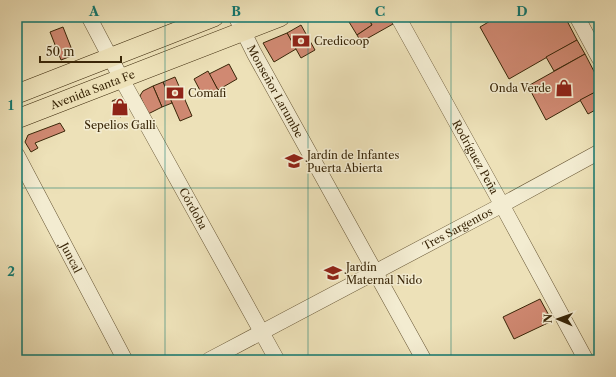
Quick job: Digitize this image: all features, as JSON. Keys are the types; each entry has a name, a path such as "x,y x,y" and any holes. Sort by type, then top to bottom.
{"main road":[{"name":"Avenida Santa Fe","path":"17,94 214,17"},
{"name":"Avenida Santa Fe","path":"17,119 121,78 239,24 280,17"}],"street":[{"name":"Córdoba","path":"89,17 276,360"},
{"name":"Rodríguez Peña","path":"398,17 586,360"},
{"path":"576,17 599,58"},
{"name":"Monseñor Larumbe","path":"239,24 424,360"},
{"name":"Tres Sargentos","path":"209,360 599,152"},
{"name":"Juncal","path":"17,155 125,360"}],"building":[{"path":"346,17 368,17 372,25 357,35"},
{"path":"368,17 389,17 393,24 361,42 357,35 372,25"},
{"path":"497,17 565,17 577,40 509,79 480,27"},
{"name":"Credicoop","path":"301,25 315,50 301,58 287,33"},
{"path":"63,27 74,55 61,60 50,32"},
{"path":"287,33 296,49 274,62 263,43"},
{"path":"577,40 585,54 554,71 546,57"},
{"name":"Onda Verde","path":"585,54 599,81 599,90 546,120 528,86"},
{"path":"229,64 237,79 218,90 209,74"},
{"path":"208,71 218,90 204,98 194,79"},
{"name":"Comafi","path":"175,77 192,116 180,121 163,82"},
{"path":"163,82 172,103 162,107 153,86"},
{"path":"153,86 162,107 148,114 140,96 143,91"},
{"path":"599,90 599,108 588,114 580,100"},
{"name":"Sepelios Galli","path":"117,99 122,102 128,113 120,117 112,101"},
{"path":"60,123 65,131 35,143 38,148 31,152 25,142 28,135"},
{"path":"540,299 552,321 514,339 503,317"}],"place":[{"name":"Credicoop","path":"301,41"},
{"name":"Onda Verde","path":"564,88"},
{"name":"Comafi","path":"175,93"},
{"name":"Sepelios Galli","path":"120,107"},
{"name":"Jardín de Infantes Puerta Abierta","path":"294,161"},
{"name":"Jardín Maternal Nido","path":"333,273"}]}
